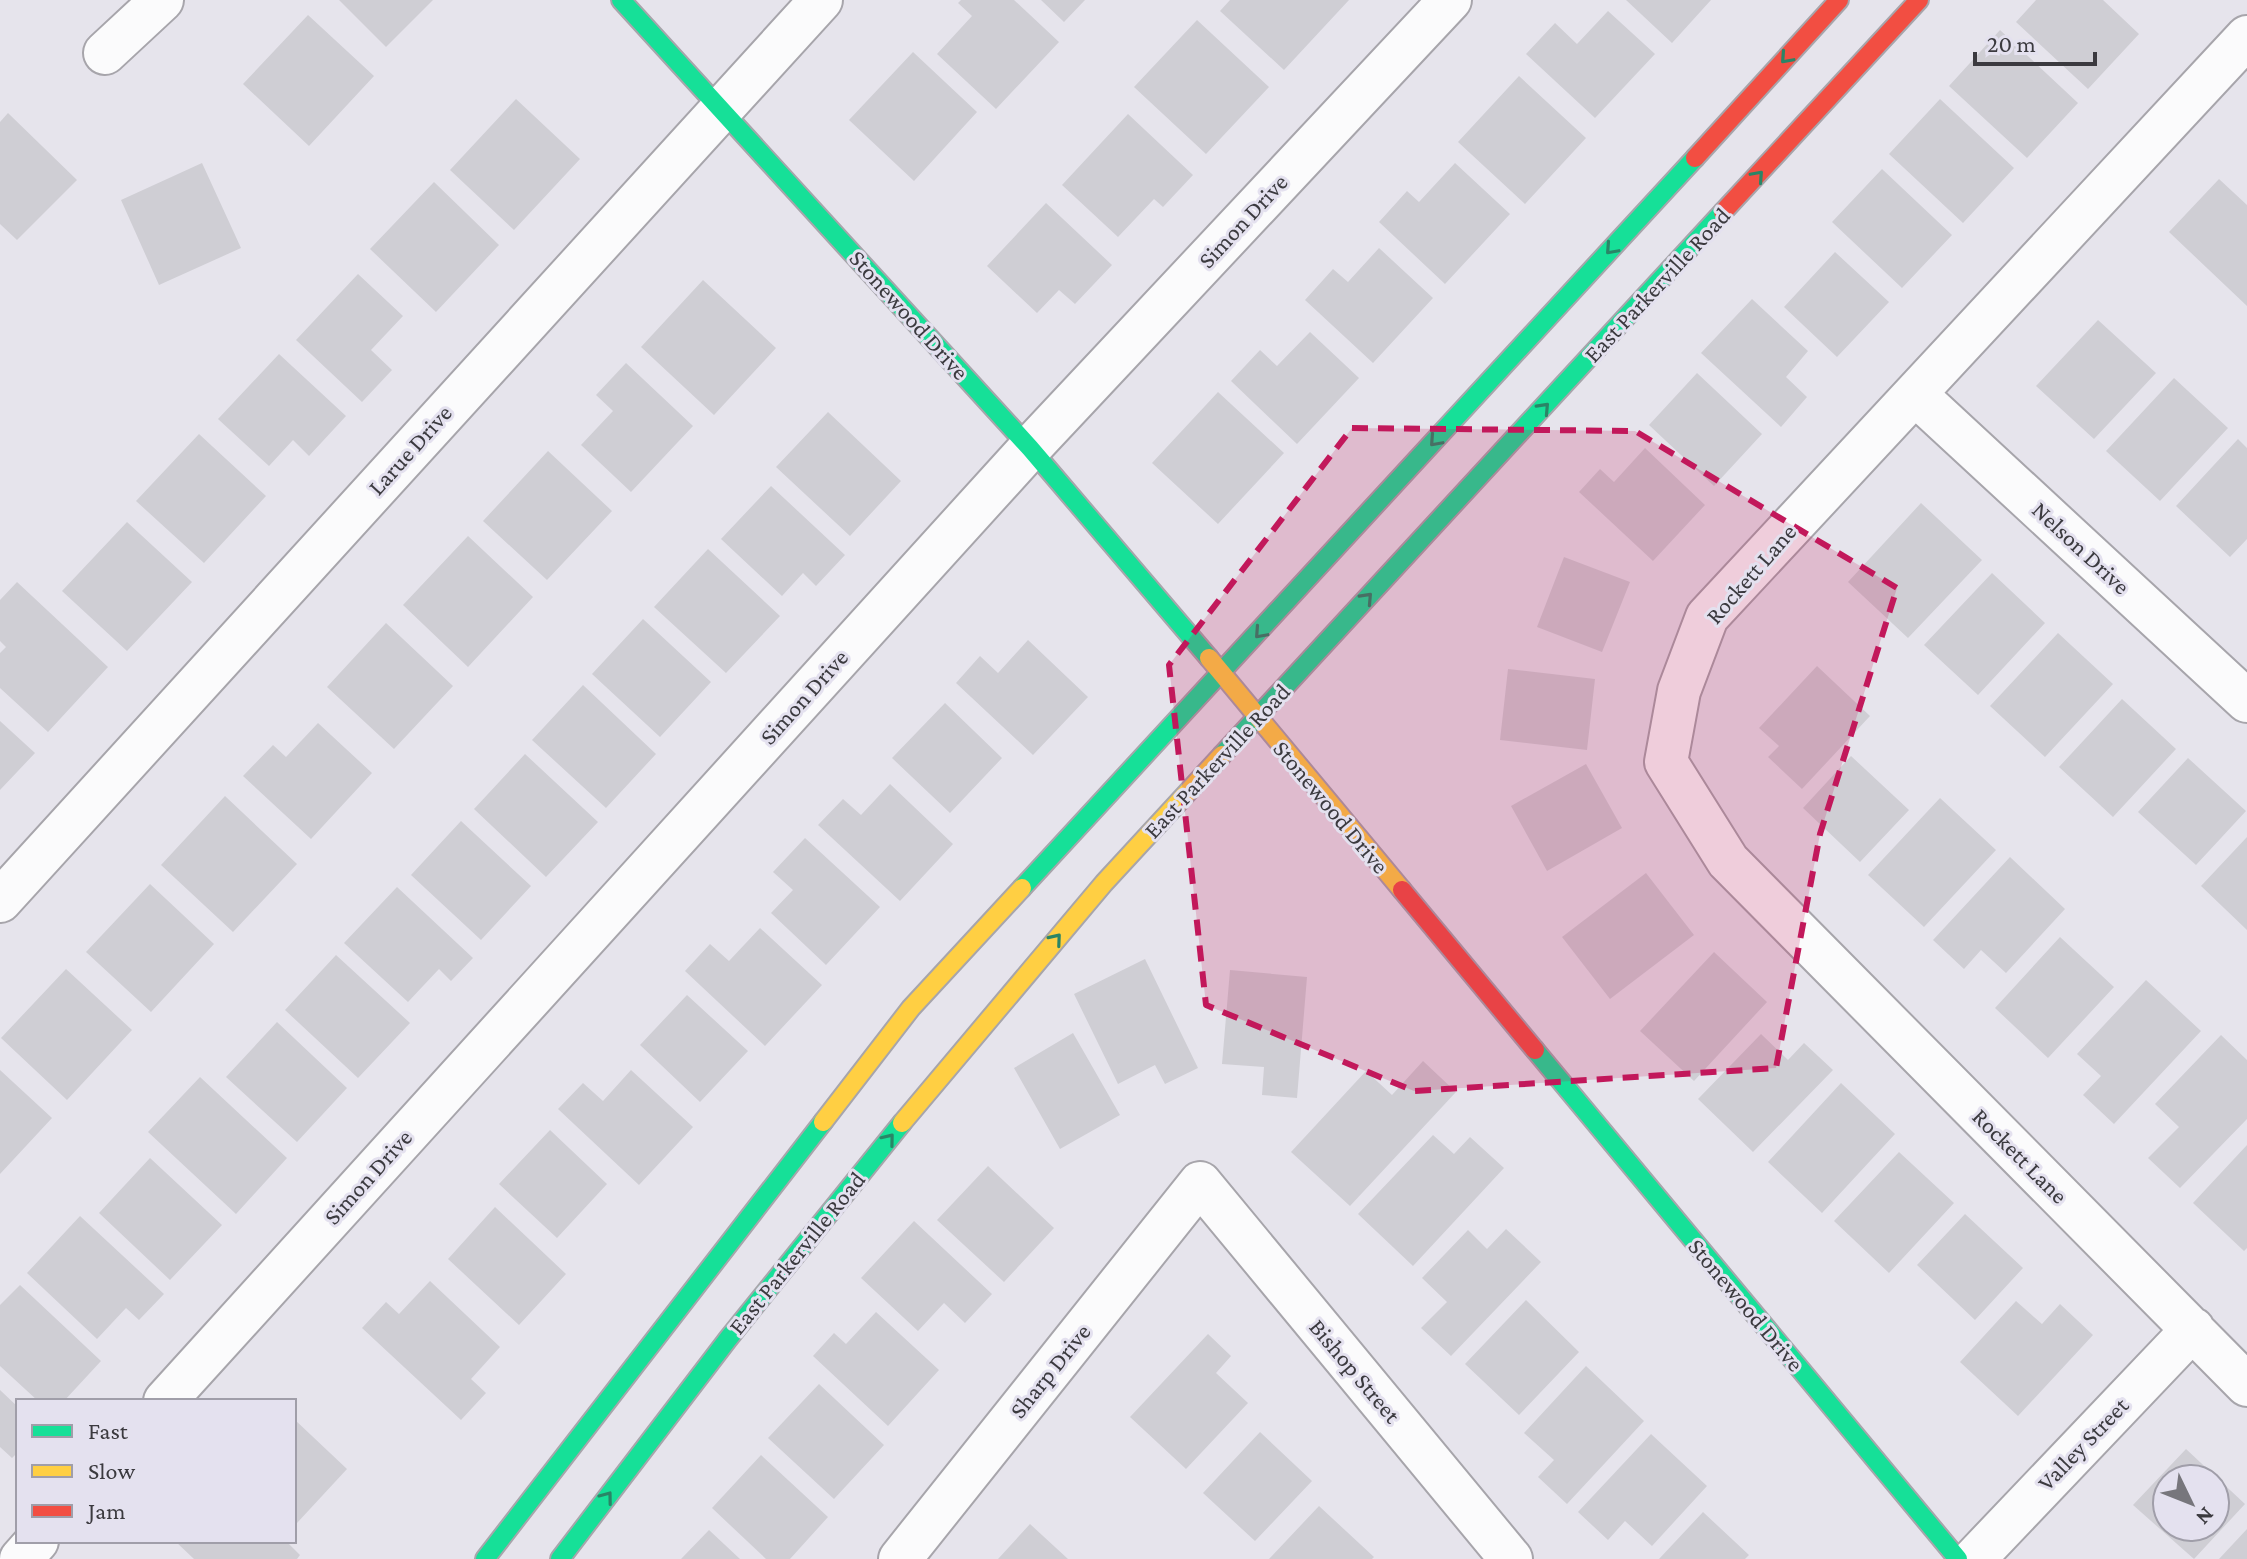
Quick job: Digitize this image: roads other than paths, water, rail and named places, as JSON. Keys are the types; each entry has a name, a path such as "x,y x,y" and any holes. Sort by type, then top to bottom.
{"main road":[{"name":"Stonewood Drive","path":"621,0 1030,448 1222,674 1958,1559"},
{"path":"485,1559 911,1008 1222,674 1839,0"},
{"name":"East Parkerville Road","path":"560,1559 728,1339 956,1056 1104,883 1919,0"}],"street":[{"path":"105,53 162,0"},
{"name":"Larue Drive","path":"0,901 821,0"},
{"name":"Simon Drive","path":"167,1399 1030,448 1450,0"},
{"name":"Rockett Lane","path":"2239,62 1915,394 1707,617 1679,691 1666,762 1728,861 2247,1385"},
{"name":"Nelson Drive","path":"1915,394 2247,701"},
{"name":"Sharp Drive","path":"900,1559 1200,1183"},
{"name":"Bishop Street","path":"1200,1183 1511,1559"},
{"name":"Valley Street","path":"1974,1559 2193,1329"},
{"path":"21,1559 35,1543"}]}
